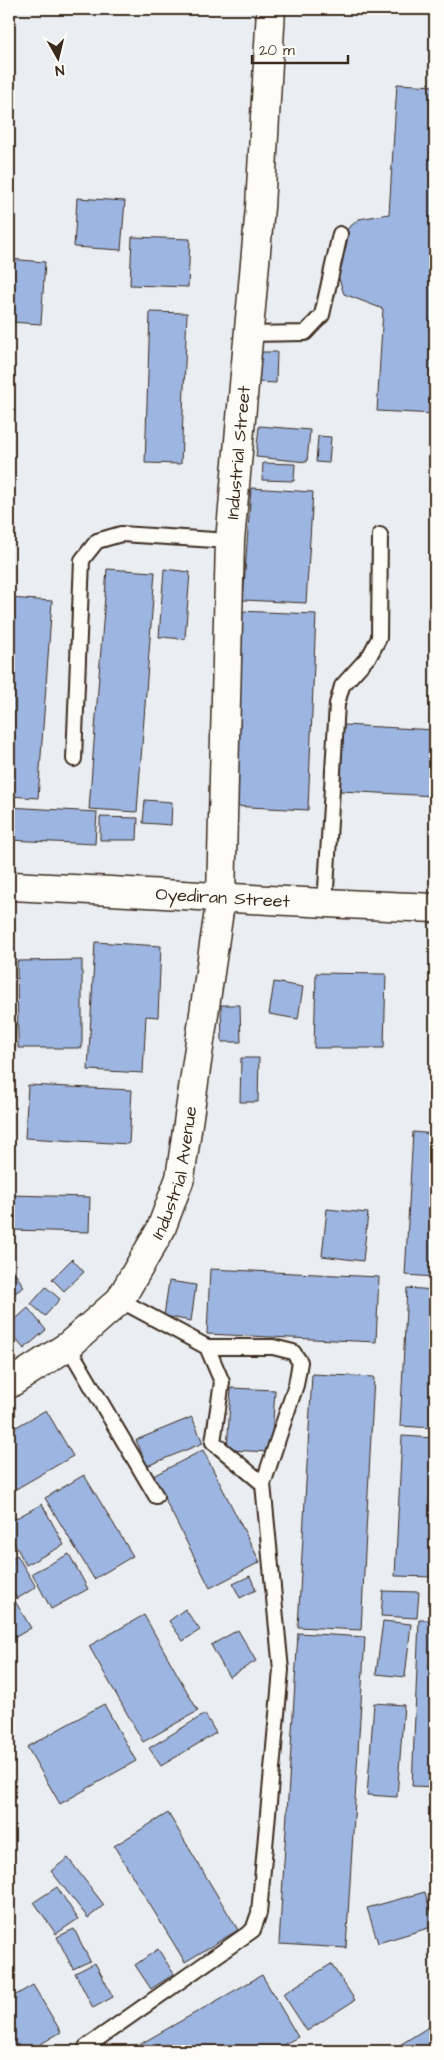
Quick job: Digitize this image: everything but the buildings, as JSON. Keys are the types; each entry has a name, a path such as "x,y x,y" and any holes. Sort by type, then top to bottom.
{"street":[{"name":"Industrial Street","path":"221,897 230,541 260,207 271,9"},
{"name":"Oyediran Street","path":"9,886 221,897 325,905 435,908"},
{"name":"Industrial Avenue","path":"9,1384 68,1346 120,1300 161,1229 180,1178 221,897"}],"lane":[{"path":"249,334 305,333 322,315 340,234"},
{"path":"74,759 82,560 97,541 121,534 230,541"},
{"path":"325,905 337,704 342,686 370,655 380,638 380,535"},
{"path":"86,2047 253,1930 259,1913 281,1670 263,1484 296,1385 300,1362 293,1352 273,1347 207,1347 120,1300"},
{"path":"68,1346 156,1496"},
{"path":"207,1347 222,1382 213,1442 263,1484"}]}
